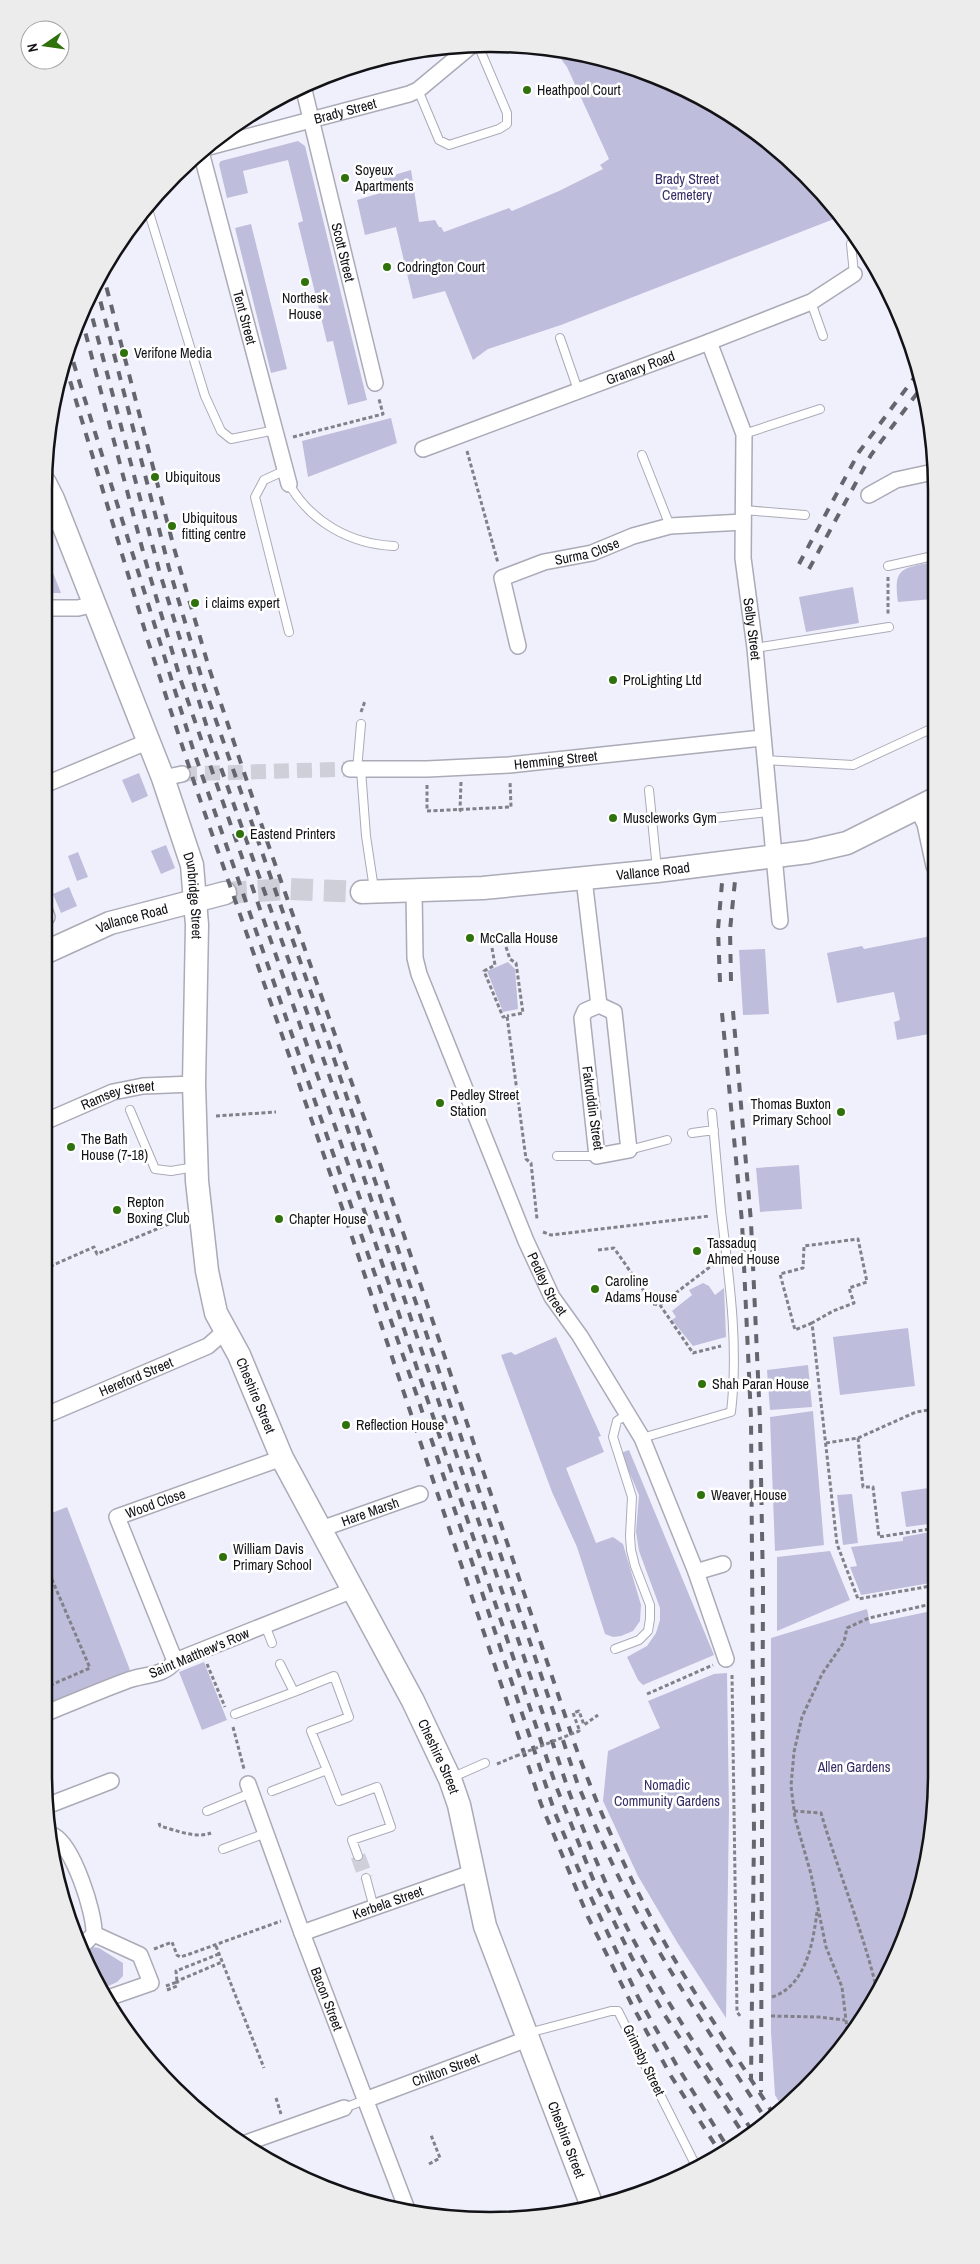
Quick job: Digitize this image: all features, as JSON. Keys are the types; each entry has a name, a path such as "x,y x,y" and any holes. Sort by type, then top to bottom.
{"main road":[{"name":"Dunbridge Street","path":"52,497 148,741 173,776 192,865 196,901 194,1084 200,1212 213,1303 226,1331"},
{"name":"Vallance Road","path":"368,891 483,888 774,858 847,843 925,804"},
{"name":"Vallance Road","path":"52,949 110,923 225,893"},
{"name":"Cheshire Street","path":"226,1331 239,1355 282,1458 413,1701 450,1778 459,1806 486,1926 526,2036 590,2200"}],"street":[{"name":"Brady Street","path":"223,143 311,122 418,90 462,53"},
{"name":"Scott Street","path":"305,94 375,383"},
{"name":"Tent Street","path":"203,160 288,477"},
{"name":"Granary Road","path":"423,449 811,302 854,274"},
{"name":"Selby Street","path":"709,342 744,434 743,558 754,648 780,921"},
{"path":"869,495 896,480 927,473"},
{"name":"Surma Close","path":"502,578 544,562 592,553 633,536 670,526 743,516"},
{"path":"502,578 518,646"},
{"path":"52,608 78,608 95,604"},
{"name":"Hemming Street","path":"356,770 509,765 762,738"},
{"path":"52,782 148,741"},
{"path":"925,804 925,824 928,838"},
{"path":"584,879 599,1005 614,1012 629,1150"},
{"name":"Pedley Street","path":"414,891 415,958 419,974 526,1241 552,1297 580,1336 629,1413 642,1438 696,1572 726,1659"},
{"name":"Fakruddin Street","path":"599,1005 585,1011 582,1018 597,1156 629,1150"},
{"name":"Ramsey Street","path":"52,1119 113,1092 144,1086 194,1084"},
{"name":"Hereford Street","path":"52,1413 208,1346 226,1331"},
{"name":"Wood Close","path":"175,1661 117,1517 282,1458"},
{"name":"Hare Marsh","path":"321,1529 420,1494"},
{"path":"696,1572 723,1564"},
{"name":"Saint Matthew's Row","path":"52,1711 129,1679 148,1676 168,1669 175,1661 353,1590"},
{"path":"53,1803 111,1781"},
{"name":"Bacon Street","path":"250,1789 302,1933 355,2104 403,2203"},
{"path":"57,1838 60,1839 79,1877 90,1908 94,1934"},
{"name":"Kerbela Street","path":"302,1933 474,1872"},
{"path":"86,1941 94,1934"},
{"path":"94,1934 140,1955 151,1982 113,1996"},
{"name":"Chilton Street","path":"252,2141 355,2104 526,2036"}],"lane":[{"path":"418,90 439,140 449,145 499,129 507,124 507,113 481,52"},
{"path":"150,216 205,396 222,431 231,439 276,435"},
{"path":"852,244 854,274"},
{"path":"811,302 823,336"},
{"path":"560,338 578,390"},
{"path":"744,434 820,410"},
{"path":"642,456 670,526"},
{"path":"289,632 255,497 264,480 288,477 298,500 318,518 342,535 374,545 394,546"},
{"path":"743,516 805,515"},
{"path":"888,566 928,557"},
{"path":"754,648 889,627"},
{"path":"361,724 356,770 365,828 368,891"},
{"path":"764,760 853,765 928,730"},
{"path":"649,790 656,824 657,871"},
{"path":"705,819 770,812"},
{"path":"130,1110 155,1169 171,1171 197,1167"},
{"path":"642,1438 731,1412 734,1394 728,1254 712,1113"},
{"path":"692,1132 714,1130"},
{"path":"629,1150 666,1140"},
{"path":"557,1156 597,1156"},
{"path":"615,1649 639,1640 648,1631 650,1619 650,1606 635,1566 632,1550 630,1536 632,1497 613,1437 617,1422 629,1413"},
{"path":"265,1625 272,1643"},
{"path":"280,1664 294,1692"},
{"path":"236,1714 334,1676 349,1717 311,1731 339,1801 377,1787 391,1827 352,1840 358,1856"},
{"path":"450,1778 485,1763"},
{"path":"272,1792 327,1770"},
{"path":"207,1811 250,1789"},
{"path":"222,1849 266,1833"},
{"path":"366,1878 374,1908"},
{"name":"Grimsby Street","path":"526,2036 611,2011 618,2011 694,2161"}],"path":[{"path":"276,435 382,414 375,383"},
{"path":"462,434 502,578"},
{"path":"888,566 889,627"},
{"path":"426,769 426,810 461,811 511,807 509,765"},
{"path":"461,768 461,811"},
{"path":"492,948 495,965 484,971 503,1017 523,1013 516,963 510,959 506,947"},
{"path":"507,1016 526,1159 531,1163 537,1219 544,1234 550,1235 701,1218 722,1212"},
{"path":"212,1116 276,1112"},
{"path":"52,1265 94,1247 97,1254 200,1212"},
{"path":"858,1239 867,1282 849,1288 854,1303 833,1311 812,1324 795,1330 780,1274 803,1268 804,1246 858,1239"},
{"path":"598,1250 614,1248 653,1304 660,1305 728,1254"},
{"path":"660,1305 693,1353 733,1343"},
{"path":"812,1324 837,1544 858,1599 928,1586"},
{"path":"826,1443 858,1438 916,1412 928,1409"},
{"path":"858,1438 863,1487 873,1487 879,1537 928,1529"},
{"path":"52,1580 90,1668 52,1685"},
{"path":"846,2027 842,1988 826,1947 794,1811 792,1773 794,1752 802,1717 822,1674 844,1642 846,1628 870,1618 928,1605"},
{"path":"647,1694 726,1659 732,1672 739,1998 737,2015 741,2017"},
{"path":"503,1761 579,1731 574,1713 579,1711 584,1725 598,1715"},
{"path":"794,1811 821,1813 870,1960 875,1982"},
{"path":"159,1823 160,1826 184,1832 205,1835 211,1833"},
{"path":"772,1996 787,1989 802,1971 809,1955 818,1909"},
{"path":"152,1949 172,1942 177,1955 180,1957 216,1946 296,1916"},
{"path":"216,1946 264,2068"},
{"path":"177,1982 176,1971 219,1954"},
{"path":"771,2016 819,2017 845,2020"},
{"path":"429,2164 440,2158 431,2135"}],"green space":[{"name":"Brady Street Cemetery","path":"561,58 603,67 631,76 684,98 709,111 733,126 778,161 819,202 833,219 561,325 488,349 473,360 445,291 413,299 396,227 365,235 357,200 387,191 384,178 411,170 419,222 435,220 444,232 509,208 512,211 559,191 603,169 600,165 609,159 567,67"},
{"path":"298,141 305,146 367,400 348,405 333,341 327,342 298,223 303,221 288,160 243,171 248,193 227,198 219,164 221,161"},
{"path":"251,224 287,369 271,373 235,228"},
{"path":"391,418 397,443 308,477 302,441"},
{"path":"928,563 928,599 898,602 897,582 899,576 902,571"},
{"path":"52,570 61,593 52,593"},
{"path":"853,587 859,623 806,632 799,597"},
{"path":"139,773 148,796 132,803 122,780"},
{"path":"166,845 175,868 161,874 151,851"},
{"path":"78,852 88,877 77,881 68,856"},
{"path":"69,887 77,906 61,913 53,894"},
{"path":"928,937 928,1034 897,1040 894,1022 900,1020 894,992 837,1003 827,953 862,946 864,949"},
{"path":"765,949 769,1014 743,1015 739,950"},
{"path":"508,962 515,969 518,1009 503,1012 487,971"},
{"path":"799,1165 802,1209 760,1212 756,1168"},
{"path":"703,1283 709,1286 715,1295 724,1288 726,1337 693,1346 672,1320 676,1317 672,1311 692,1295 689,1290"},
{"path":"908,1328 915,1386 840,1395 833,1337"},
{"path":"556,1337 601,1436 598,1437 604,1452 566,1468 596,1543 613,1537 623,1544 641,1605 640,1621 633,1631 621,1636 613,1637 605,1634 577,1547 552,1492 501,1355 511,1352 515,1355"},
{"path":"808,1365 812,1407 770,1410 767,1370"},
{"path":"813,1411 824,1545 775,1551 770,1417"},
{"path":"629,1450 714,1655 643,1685 638,1680 627,1657 647,1646 656,1633 660,1620 660,1608 639,1551 636,1532 639,1495 621,1453"},
{"path":"928,1488 928,1524 906,1527 901,1492"},
{"path":"852,1494 858,1543 843,1545 837,1495"},
{"path":"67,1507 130,1670 52,1702 52,1513"},
{"path":"928,1532 928,1583 861,1595 850,1567 857,1566 851,1547 903,1541 903,1537"},
{"path":"830,1551 850,1600 777,1631 777,1557"},
{"name":"Allen Gardens","path":"867,1609 870,1624 928,1612 927,1803 924,1831 913,1887 894,1941 869,1993 854,2017 819,2062 779,2102 775,2095 771,2032 771,1638"},
{"path":"204,1662 227,1720 202,1730 179,1672"},
{"name":"Nomadic Community Gardens","path":"727,1673 729,1810 726,2018 677,1942 638,1876 603,1801 608,1751 660,1728 648,1701 714,1674"},
{"path":"92,1947 99,1948 123,1963 123,1976 117,1982 108,1986 90,1949"}],"tunnel":[{"path":"182,774 350,769"},
{"path":"225,893 289,889 362,892"},
{"path":"358,1856 366,1878"}],"railway":[{"path":"105,282 174,548 209,668 267,841 376,1152 575,1745 616,1847 653,1921 692,1987 770,2109"},
{"path":"99,295 169,568 204,686 329,1044 577,1782 609,1856 645,1927 688,2000 763,2115"},
{"path":"91,312 159,570 209,734 341,1109 568,1789 601,1872 640,1952 679,2020 749,2126"},
{"path":"84,328 145,559 180,678 373,1236 556,1786 593,1879 632,1958 664,2014 742,2132"},
{"path":"73,360 193,749 416,1393 555,1813 585,1885 639,1999 677,2066 725,2143"},
{"path":"68,374 148,641 195,785 345,1216 541,1804 588,1917 632,2005 671,2076 717,2148"},
{"path":"799,564 859,452 913,379"},
{"path":"809,569 871,455 917,394"},
{"path":"731,981 730,930 735,881"},
{"path":"720,982 718,929 722,883"},
{"path":"733,1011 751,1222 760,1420 763,1587 761,2092"},
{"path":"722,1013 742,1222 751,1418 754,1834 751,2079"}],"place":[{"name":"Heathpool Court","path":"527,90"},
{"name":"Soyeux Apartments","path":"345,178"},
{"name":"Codrington Court","path":"387,267"},
{"name":"Northesk House","path":"305,282"},
{"name":"Verifone Media","path":"124,353"},
{"name":"Ubiquitous","path":"155,477"},
{"name":"Ubiquitous fitting centre","path":"172,526"},
{"name":"i claims expert","path":"195,603"},
{"name":"ProLighting Ltd","path":"613,680"},
{"name":"Muscleworks Gym","path":"613,818"},
{"name":"Eastend Printers","path":"240,834"},
{"name":"McCalla House","path":"470,938"},
{"name":"Pedley Street Station","path":"440,1103"},
{"name":"Thomas Buxton Primary School","path":"841,1112"},
{"name":"The Bath House (7-18)","path":"71,1147"},
{"name":"Repton Boxing Club","path":"117,1210"},
{"name":"Chapter House","path":"279,1219"},
{"name":"Tassaduq Ahmed House","path":"697,1251"},
{"name":"Caroline Adams House","path":"595,1289"},
{"name":"Shah Paran House","path":"702,1384"},
{"name":"Reflection House","path":"346,1425"},
{"name":"Weaver House","path":"701,1495"},
{"name":"William Davis Primary School","path":"223,1557"}]}
